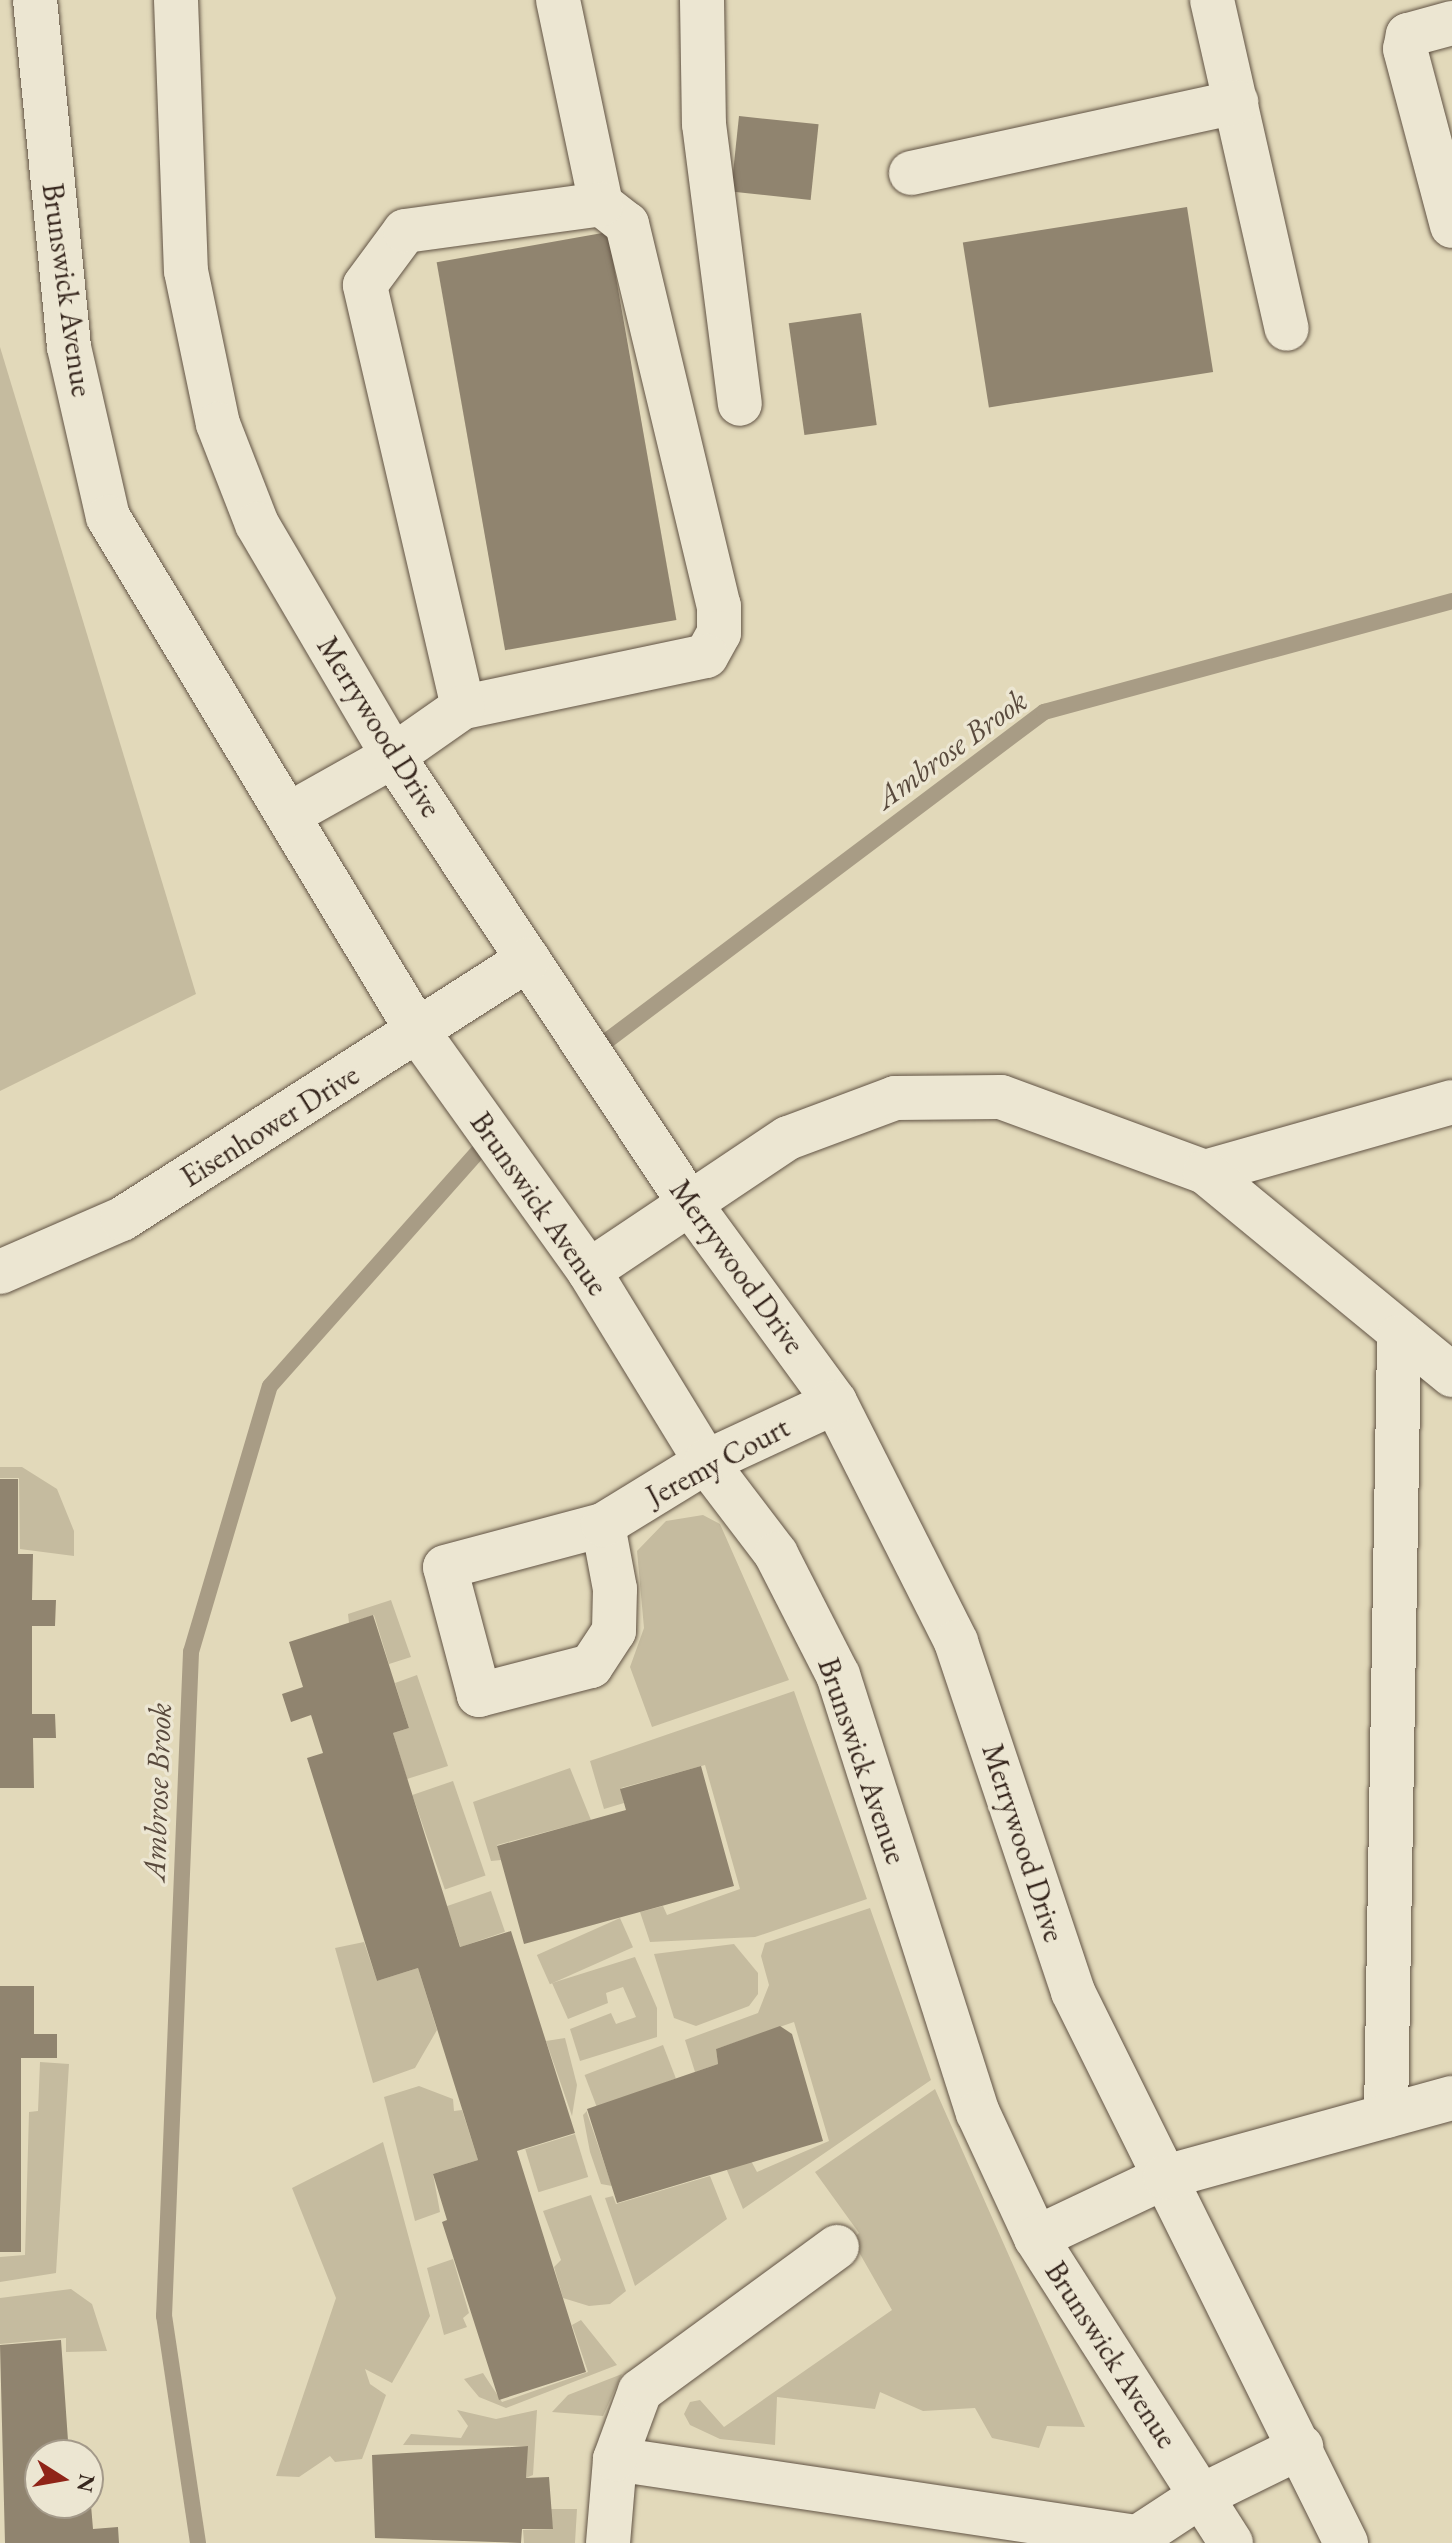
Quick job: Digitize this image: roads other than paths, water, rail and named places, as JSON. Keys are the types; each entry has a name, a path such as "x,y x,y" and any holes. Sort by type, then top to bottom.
{"street":[{"name":"Brunswick Avenue","path":"35,0 69,347 108,517 418,1032 589,1271 706,1462 776,1554 838,1675 978,2113 1036,2238 1231,2543"},
{"name":"Merrywood Drive","path":"176,0 186,271 218,424 257,524 393,756 688,1201 835,1402 956,1642 1073,1992 1346,2543"},
{"path":"288,815 393,756 463,707 706,656 719,633 719,606 627,224 601,204 558,0"},
{"path":"702,0 704,124 740,404"},
{"path":"1212,0 1287,329"},
{"path":"1452,23 1408,35 1405,49 1452,226"},
{"path":"911,173 1236,102"},
{"path":"463,707 365,285 405,231 601,204"},
{"name":"Eisenhower Drive","path":"0,1272 122,1219 528,959"},
{"path":"589,1271 688,1201 788,1138 895,1098 1001,1097 1205,1172 1399,1337 1452,1375"},
{"path":"1205,1172 1452,1102"},
{"path":"1386,2116 1399,1337"},
{"name":"Jeremy Court","path":"603,1525 614,1631 591,1666 479,1695 445,1567 603,1525 706,1462 835,1402"},
{"path":"1036,2238 1165,2177 1452,2098"},
{"path":"608,2543 615,2459 640,2391 837,2247"},
{"path":"615,2459 1133,2540 1199,2497 1301,2447"}],"waterway":[{"name":"Ambrose Brook","path":"592,1052 1044,712 1452,601"},
{"name":"Ambrose Brook","path":"198,2543 164,2316 191,1652 270,1386 490,1138"}]}
